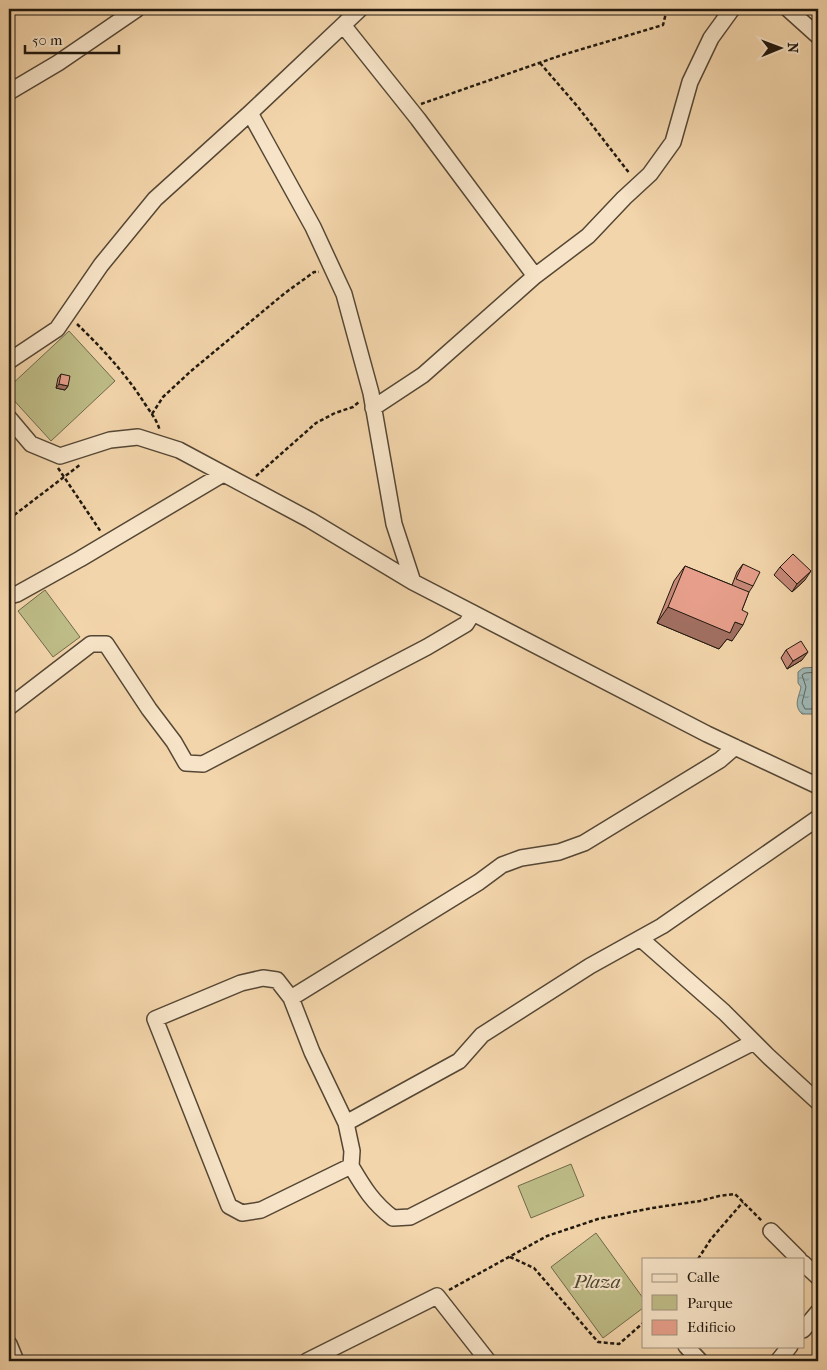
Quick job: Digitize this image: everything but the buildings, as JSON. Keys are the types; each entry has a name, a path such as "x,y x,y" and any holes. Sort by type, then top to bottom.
{"street":[{"path":"9,92 58,63 136,9"},
{"path":"9,362 57,329 101,265 155,199 250,113 360,9"},
{"path":"373,408 424,375 535,276 588,236 650,174 673,142 690,82 711,38 732,9"},
{"path":"788,9 818,36"},
{"path":"343,25 409,108 535,276"},
{"path":"250,113 313,227 344,294 371,392 394,524 413,582"},
{"path":"9,418 31,444 60,456 110,440 138,437 179,450 310,520 413,582 735,747 818,786"},
{"path":"9,596 17,594 56,572 223,474"},
{"path":"9,707 91,644 106,644 149,709 174,742 186,763 203,764 427,647 466,624 472,612"},
{"path":"291,998 479,882 502,865 521,858 559,852 584,843 720,760 735,747"},
{"path":"346,1123 459,1061 482,1036 590,966 641,939 702,900 818,818"},
{"path":"641,939 724,1012 818,1102"},
{"path":"351,1166 261,1210 242,1213 229,1206 155,1019 241,983 263,978 277,980 291,998 312,1052 346,1123 352,1152 351,1166 378,1207 393,1218 410,1217 754,1042"},
{"path":"771,1231 798,1258"},
{"path":"804,1264 818,1278"},
{"path":"308,1361 437,1296 488,1361"},
{"path":"804,1329 818,1312"},
{"path":"9,1344 16,1361"},
{"path":"688,1348 700,1361"},
{"path":"778,1361 788,1348"}],"path":[{"path":"409,108 540,63 663,24 666,9"},
{"path":"540,63 578,107 639,185"},
{"path":"152,414 163,397 286,293 314,272 333,270"},
{"path":"67,314 117,365 158,422 164,444"},
{"path":"246,486 316,423 335,413 353,407 371,392"},
{"path":"9,519 83,462 94,446"},
{"path":"46,450 108,542"},
{"path":"437,1296 547,1236 598,1219 652,1208 735,1194 771,1231"},
{"path":"699,1258 716,1232 743,1202"},
{"path":"510,1257 534,1268 598,1342 620,1344 642,1324"}],"green space":[{"path":"69,331 115,381 51,441 9,395 9,387"},
{"path":"45,590 80,637 53,657 18,611"},
{"path":"571,1164 584,1196 531,1218 518,1186"},
{"name":"Plaza","path":"596,1233 642,1297 642,1309 603,1338 551,1267"}],"water":[{"path":"818,667 818,686 816,688 818,709 814,714 802,714 797,704 801,687 798,683 798,672 803,668"}]}
